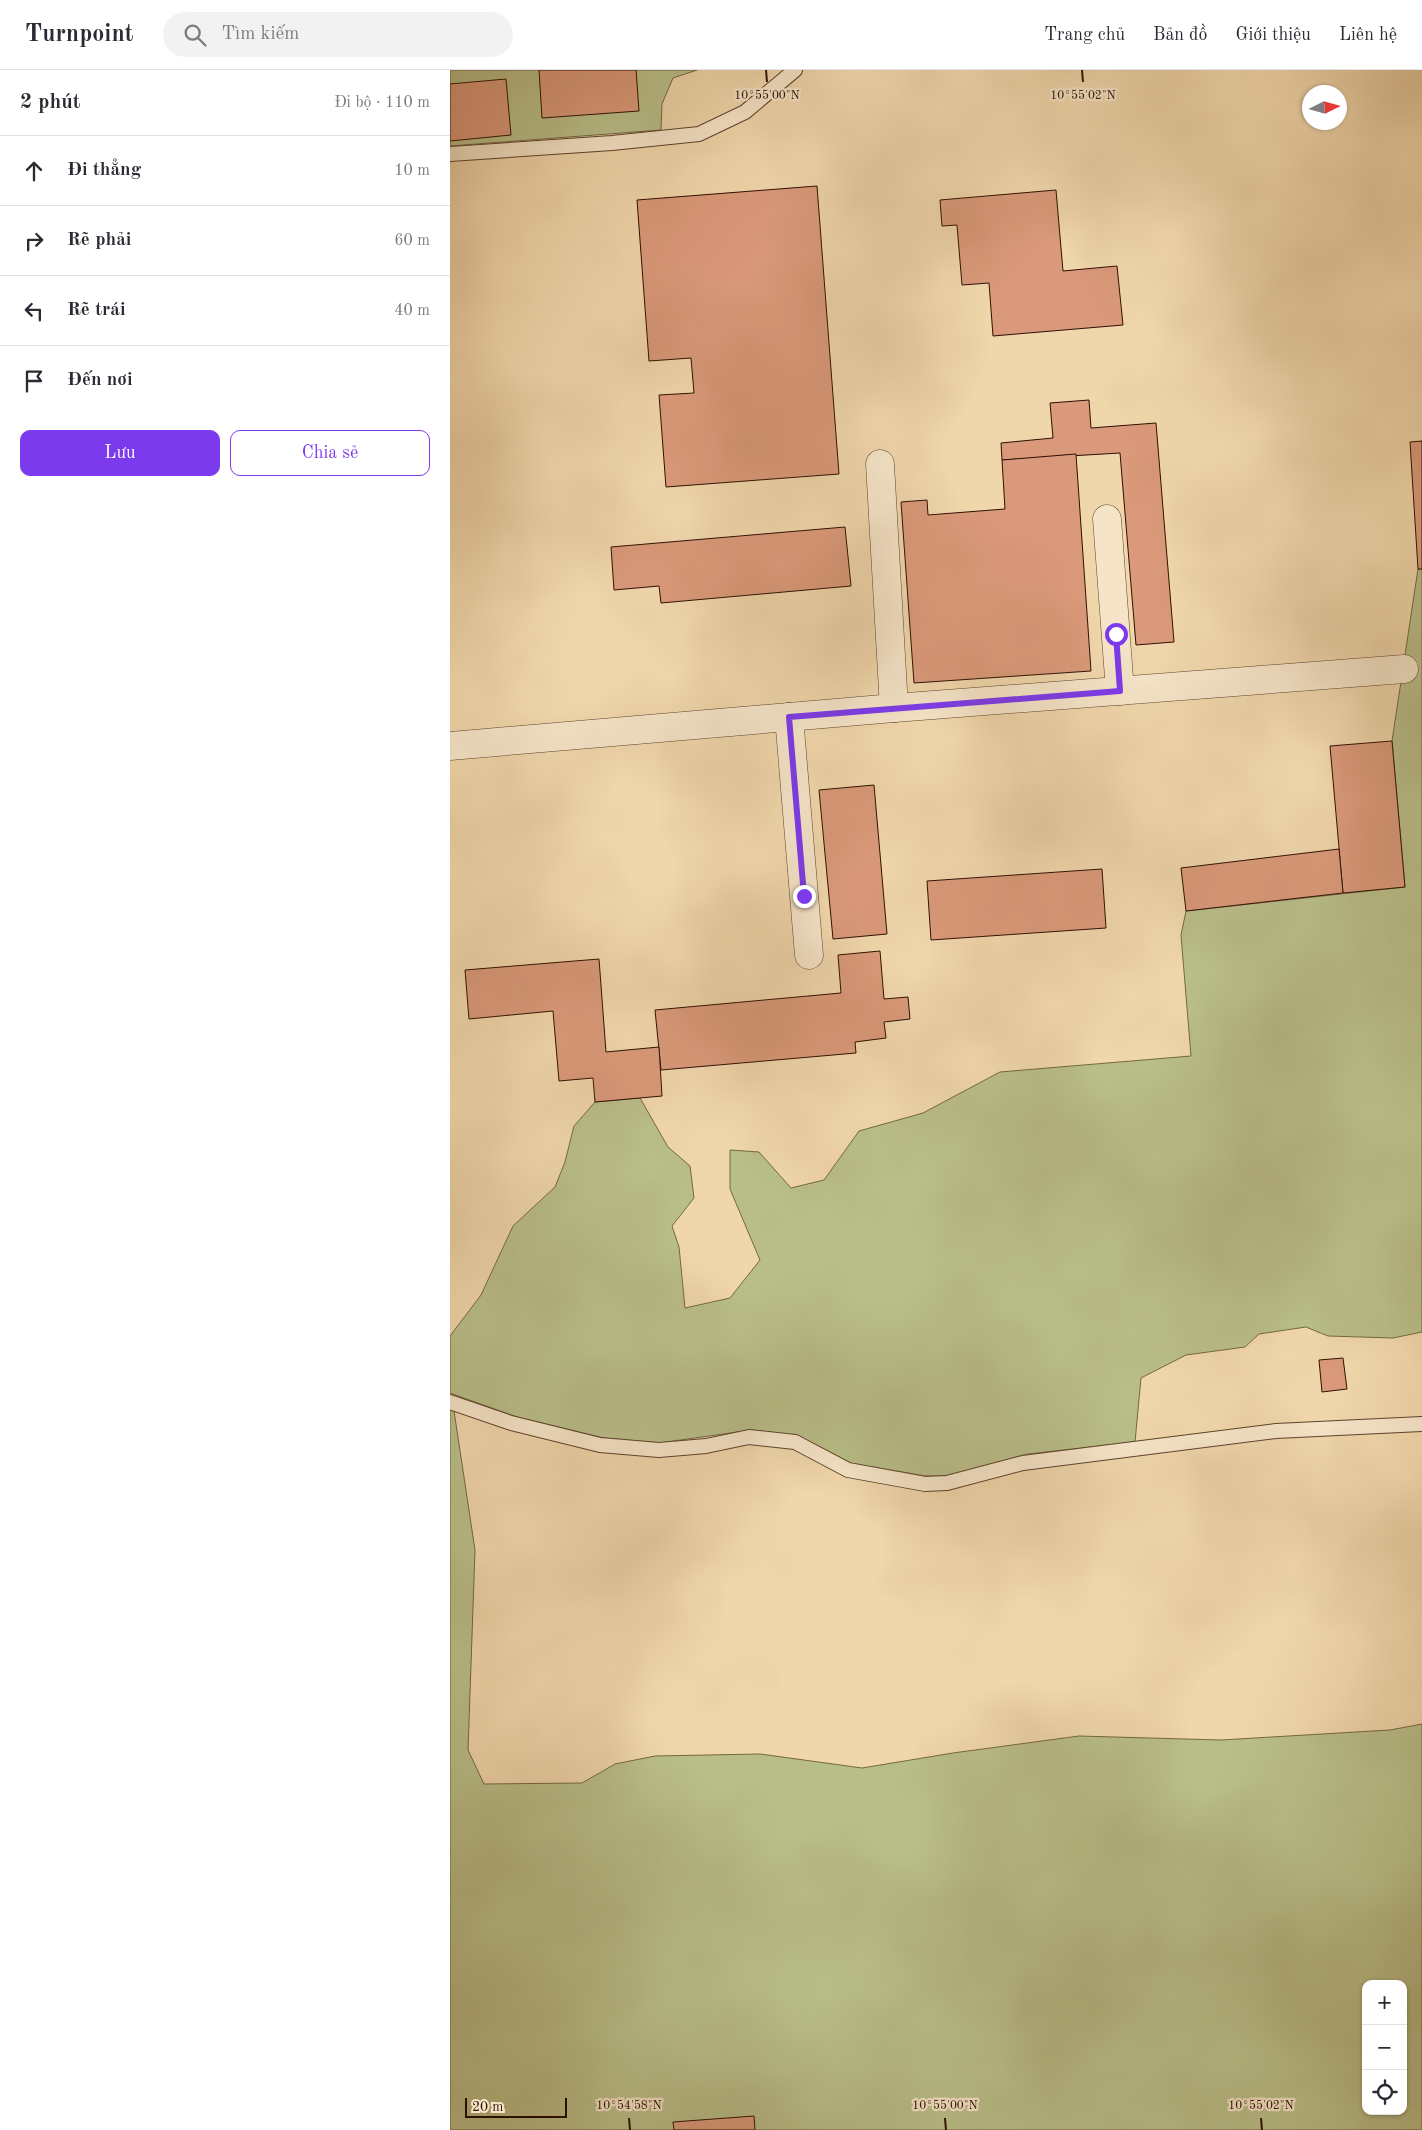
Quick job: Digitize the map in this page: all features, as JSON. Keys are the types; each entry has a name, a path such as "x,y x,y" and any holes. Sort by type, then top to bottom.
{"street":[{"path":"880,464 894,708"},
{"path":"1107,519 1120,691"},
{"path":"450,746 894,708 1404,669"},
{"path":"789,717 809,955"}],"lane":[{"path":"450,154 612,143 699,134 745,112 795,70"},
{"path":"450,1402 511,1423 600,1445 659,1450 706,1446 749,1437 795,1442 848,1470 925,1484 947,1483 1023,1463 1276,1431 1422,1424"}],"green space":[{"path":"450,70 697,70 673,78 662,104 661,130 450,146"},
{"path":"1418,569 1422,569 1422,1332 1393,1338 1328,1336 1306,1327 1259,1334 1245,1347 1186,1355 1141,1378 1135,1442 1028,1454 948,1476 926,1476 851,1463 799,1436 752,1430 659,1443 604,1438 517,1417 450,1393 450,1336 481,1295 513,1226 555,1187 565,1162 574,1126 595,1102 640,1098 668,1147 690,1166 694,1198 672,1226 679,1247 685,1308 730,1298 760,1260 730,1189 730,1150 759,1152 791,1188 824,1180 859,1131 923,1113 1000,1072 1191,1056 1181,935 1186,911 1405,887 1392,741"},
{"path":"450,1410 454,1411 475,1550 468,1750 484,1784 582,1783 615,1764 655,1756 760,1754 862,1768 953,1753 1079,1736 1221,1740 1390,1730 1422,1724 1422,2130 450,2130"}],"building":[{"path":"539,70 636,70 639,111 542,118"},
{"path":"506,79 511,135 450,141 450,84"},
{"path":"817,186 839,474 666,487 659,395 694,393 691,358 649,361 637,200"},
{"path":"1056,190 1063,271 1117,266 1123,325 993,336 989,283 962,285 957,225 942,226 940,200"},
{"path":"1089,400 1091,428 1156,423 1174,642 1136,645 1120,453 1002,460 1001,443 1053,438 1050,403"},
{"path":"1422,441 1422,569 1418,569 1410,442"},
{"path":"1076,454 1091,671 914,683 901,502 927,500 928,515 1005,509 1002,460"},
{"path":"845,527 851,586 661,603 659,586 614,590 611,547"},
{"path":"1392,741 1405,887 1343,893 1330,746"},
{"path":"874,785 887,934 833,939 819,790"},
{"path":"1339,849 1343,893 1186,911 1181,868"},
{"path":"1102,869 1106,928 931,940 927,881"},
{"path":"880,951 884,999 908,997 910,1019 884,1022 886,1038 855,1042 856,1053 661,1070 655,1010 841,993 838,955"},
{"path":"599,959 606,1052 659,1047 662,1096 595,1102 593,1078 559,1081 553,1011 469,1019 465,970"},
{"path":"1343,1358 1347,1389 1322,1392 1319,1360"},
{"path":"754,2116 755,2130 674,2130 673,2122"}],"route":[{"path":"804,896 789,717 1120,691 1116,634"}]}
